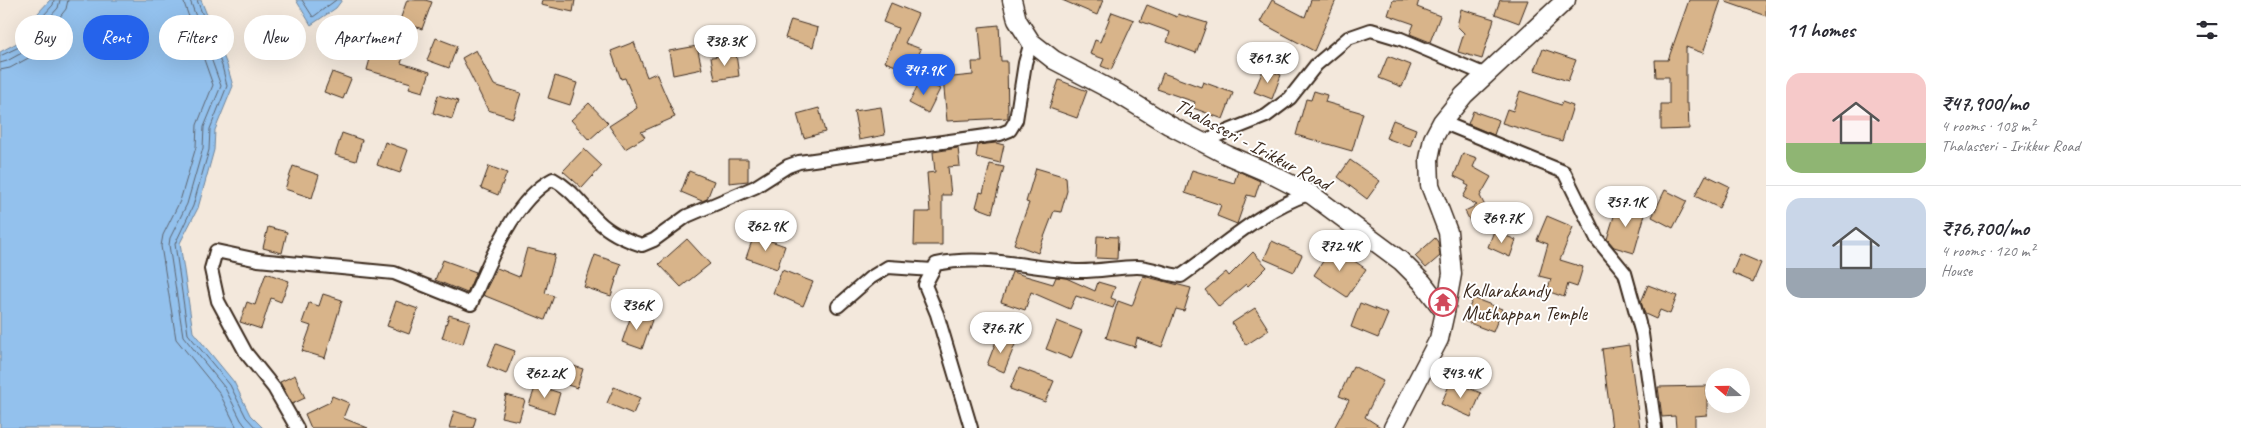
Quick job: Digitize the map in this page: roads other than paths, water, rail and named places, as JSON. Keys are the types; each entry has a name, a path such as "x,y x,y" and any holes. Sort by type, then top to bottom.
{"main road":[{"name":"Thalasseri - Irikkur Road","path":"1012,0 1016,20 1031,42 1054,60 1117,93 1201,142 1269,172 1308,194 1401,261 1422,282 1445,312"},
{"path":"1393,428 1439,339 1452,274 1448,232 1430,185 1428,172 1433,139 1442,122 1464,95 1566,0"}],"street":[{"path":"1201,142 1266,116 1290,98 1316,66 1348,38 1371,30 1401,40 1486,75"},
{"path":"297,428 274,388 246,353 218,301 210,269 216,251 258,260 394,273 471,304 503,236 525,204 542,184 553,179 563,184 599,222 620,238 642,245 654,240 687,216 755,187 788,166 799,162 1000,134 1010,130 1014,126 1019,110 1025,63 1031,42"},
{"path":"1442,122 1564,172 1597,239 1625,273 1642,334 1655,428"},
{"path":"971,428 937,314 925,285 936,264 960,259 1077,271 1138,267 1154,268 1169,275 1181,276 1276,207 1308,194"},
{"path":"838,306 870,278 888,267 933,270"}],"water":[{"path":"50,0 201,0 207,15 159,15 159,60 225,60 233,86 215,130 214,150 198,208 180,243 193,332 234,382 250,415 263,428 0,428 0,52 15,44 15,60 73,60 73,15 37,15"},
{"path":"296,0 342,0 336,8 326,15 316,15 316,22 311,25"}],"place":[{"name":"Kallarakandy Muthappan Temple","path":"1443,302"}]}
